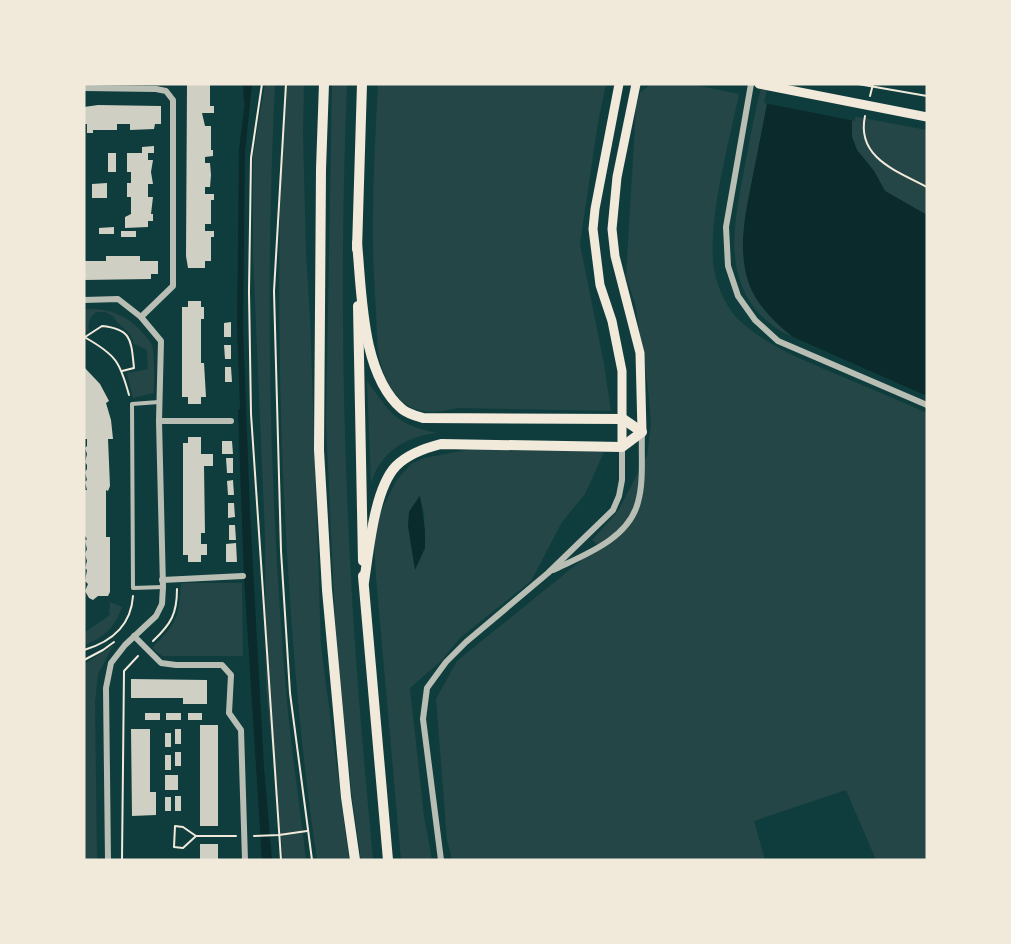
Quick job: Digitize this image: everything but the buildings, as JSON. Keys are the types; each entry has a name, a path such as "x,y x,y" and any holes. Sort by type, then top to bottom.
{"main road":[{"path":"324,84 321,169 319,450 327,590 346,797 355,860"},
{"path":"362,84 357,243 364,582 388,860"},
{"path":"619,84 595,209 594,229 600,285 612,321 622,371 622,447"},
{"path":"636,84 617,177 612,229 615,256 640,353 642,432"},
{"path":"759,84 927,117"},
{"path":"357,243 366,324 376,371 384,388 404,411 423,418 623,419 642,432"},
{"path":"364,582 379,499 386,480 395,467 408,457 425,448 441,444 622,447 642,432"}],"street":[{"path":"752,84 726,227 728,266 738,296 754,320 778,340 927,405"},
{"path":"84,88 156,89 166,91 173,100 173,286 141,317"},
{"path":"84,300 118,299 141,317 161,340 159,421 162,604 156,616 134,636 111,663 106,688 108,860"},
{"path":"159,421 231,421"},
{"path":"548,573 618,534 631,520 638,503 642,432"},
{"path":"441,860 423,719 427,688 446,662 466,642 548,573 613,510 620,496 622,447"},
{"path":"163,583 177,579 243,576"},
{"path":"134,636 161,663 222,665 231,675 229,713 241,730 245,860"}],"lane":[{"path":"159,402 132,404 133,588 163,583"}],"path":[{"path":"262,84 250,158 251,403 281,860"},
{"path":"286,84 274,291 281,551 290,693 312,860"},
{"path":"858,84 927,96"},
{"path":"868,106 873,84"},
{"path":"865,117 863,128 866,144 877,158 927,187"},
{"path":"122,371 134,368 131,340 125,333 116,327 102,326 84,337 107,350 122,371 132,404"},
{"path":"122,860 124,671 173,618 177,599 177,579"},
{"path":"84,650 101,645 123,626 131,614 133,588"},
{"path":"84,660 103,650 118,638"},
{"path":"195,836 183,848 174,847 175,826 183,827 195,836 246,836"},
{"path":"261,836 308,831"}],"shaded area":[{"path":"245,84 252,84 245,152 243,328 250,513 264,768 272,860 266,860 258,768 244,513 237,328 239,150 246,93"},
{"path":"265,84 275,84 270,238 270,393 276,548 287,702 306,860 283,860 266,687 265,536 253,255 253,156"},
{"path":"285,84 304,84 306,253 321,646 349,860 317,860 291,620 280,377 279,280"},
{"path":"332,84 347,84 343,276 346,469 356,663 373,860 361,860 336,641 326,422"},
{"path":"378,84 606,84 598,122 580,244 611,411 457,408 425,412 404,403 395,393 382,368 377,337 373,225"},
{"path":"651,84 689,84 739,94 717,198 713,260 721,293 740,321 750,330 783,350 927,413 927,860 876,860 846,790 754,821 765,860 452,860 447,840 436,699 457,661 599,546 592,540 618,511 647,456 651,423 648,388 635,303 626,277 636,107 640,93"},
{"path":"762,84 771,84 745,221 743,249 758,300 781,327 793,337 773,326 756,310 745,294 735,259 734,240 738,202"},
{"path":"771,84 852,116 852,137 857,150 874,171 885,191 927,215 927,396 793,337 767,313 752,291 743,256 744,227"},
{"path":"852,116 927,130 927,215 885,191 874,171 857,150 852,137"},
{"path":"84,309 100,309 128,319 148,339 154,354 154,393 133,398 127,373 148,369 147,350 134,344 128,332 113,316 105,312 94,314 90,320 89,330 84,333"},
{"path":"367,381 395,416 411,426 437,433 415,438 395,448 380,463 371,484"},
{"path":"482,447 604,452 585,494 562,522 531,581 460,638 441,661 410,688 424,816 432,860 401,860 373,528 396,481 411,464 424,458","holes":["419,496 424,512 425,548 409,512"]},
{"path":"420,496 425,548 415,570 408,526 409,512"},
{"path":"181,583 242,583 243,656 162,656 152,648 172,626 178,612"},
{"path":"110,602 122,607 116,620 103,635 84,645 84,633 110,615 109,610 106,610 110,609"},
{"path":"113,646 98,674 95,702 97,860 84,860 84,664"}],"pier":[{"path":"768,84 858,84 855,121 764,103"}],"waterway":[{"path":"245,84 246,101"},
{"path":"240,411 246,577 264,860"}]}
